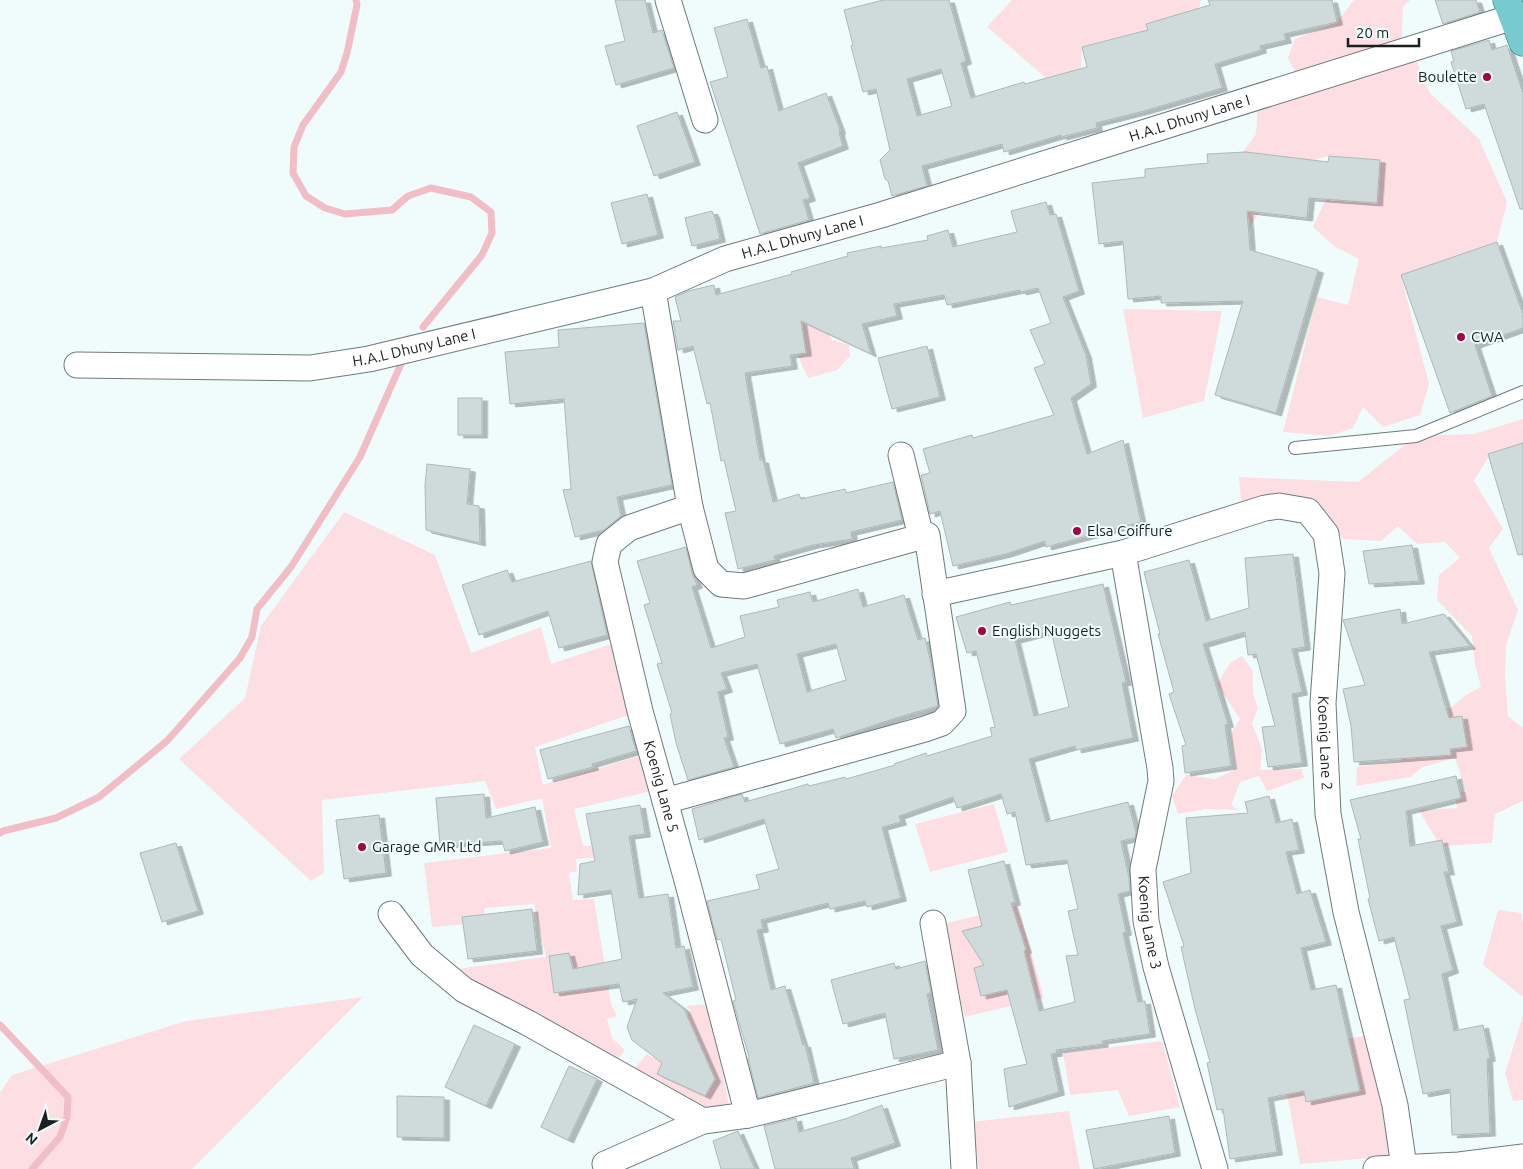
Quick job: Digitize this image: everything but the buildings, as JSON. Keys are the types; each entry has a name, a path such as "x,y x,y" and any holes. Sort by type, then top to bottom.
{"street":[{"path":"668,0 705,120"},
{"name":"H.A.L Dhuny Lane I","path":"77,365 310,368 369,359 653,291 725,259 881,215 1514,20"},
{"path":"653,291 690,507 706,568 721,584 744,586 927,535 953,711 942,723 925,729 665,801"},
{"path":"901,455 921,536"},
{"name":"Koenig Lane 2","path":"935,594 1123,553 1265,508 1280,506 1308,511 1326,534 1332,573 1323,703 1328,814 1346,912 1395,1105 1404,1167"},
{"name":"Koenig Lane 5","path":"690,507 629,528 609,544 605,562 640,711 748,1115"},
{"name":"Koenig Lane 3","path":"1123,553 1161,781 1143,869 1146,921 1156,967 1215,1169"},
{"path":"391,914 422,954 464,990 528,1023 703,1121"},
{"path":"933,923 958,1064 964,1169"},
{"path":"605,1164 703,1121 748,1115 958,1064"},
{"path":"1376,1169 1459,1165 1523,1157"}],"lane":[{"path":"1295,448 1416,436 1523,392"}],"shaded area":[{"path":"1012,0 1201,0 1199,9 1146,24 1155,55 1124,36 1082,47 1081,69 1046,78 987,27"},
{"path":"1354,0 1410,0 1403,7 1401,62 1415,58 1430,93 1479,139 1507,202 1497,242 1401,276 1429,384 1420,415 1383,427 1363,407 1353,428 1329,436 1283,432 1317,297 1348,305 1359,259 1334,246 1313,227 1326,199 1380,160 1329,156 1313,160 1260,212 1249,228 1243,152 1256,134 1258,104 1305,90 1288,58 1295,39 1337,22"},
{"path":"1123,309 1222,311 1204,401 1143,418"},
{"path":"819,315 832,340 849,345 850,356 837,370 808,378 798,356 793,320"},
{"path":"1523,419 1523,446 1489,456 1474,481 1503,529 1489,548 1518,610 1506,645 1505,676 1508,716 1523,728 1523,801 1495,814 1492,843 1440,846 1419,810 1457,808 1455,792 1466,792 1455,758 1423,767 1410,777 1356,786 1357,767 1400,761 1411,738 1421,706 1449,709 1466,695 1481,687 1475,664 1472,636 1437,600 1439,575 1460,558 1445,542 1417,544 1398,526 1381,541 1343,539 1321,511 1300,496 1265,508 1242,510 1239,477 1358,482 1416,436 1474,434"},
{"path":"344,512 435,555 471,653 541,627 551,664 623,640 640,711 535,747 543,785 646,754 656,790 574,809 583,846 604,845 606,857 576,859 577,871 569,873 573,900 594,899 611,1004 617,1016 607,1019 612,1038 625,1050 611,1069 442,971 546,957 534,904 485,908 481,923 432,927 424,863 551,848 542,798 496,809 485,781 322,800 324,873 311,881 179,759 245,698 261,626"},
{"path":"1242,656 1253,671 1253,693 1258,708 1252,723 1262,749 1260,770 1302,769 1304,778 1267,791 1259,776 1240,782 1232,803 1232,806 1239,810 1206,809 1178,814 1172,796 1186,775 1215,779 1236,769 1231,733 1240,719 1217,684 1230,663"},
{"path":"994,804 1008,852 930,872 915,824"},
{"path":"1018,905 1044,998 965,1017 940,925"},
{"path":"1498,910 1521,913 1523,922 1523,997 1483,965"},
{"path":"363,997 192,1169 0,1169 0,1093 12,1075 186,1021"},
{"path":"708,1004 729,1105 701,1113 629,1075 647,1054 653,1058 691,1011 686,1006"},
{"path":"1523,1016 1523,1100 1513,1101 1505,1073"},
{"path":"1365,1036 1393,1156 1300,1164 1279,1049"},
{"path":"1162,1041 1180,1107 1129,1116 1118,1090 1070,1095 1063,1053"},
{"path":"1069,1111 1080,1169 979,1169 972,1122"}],"waterway":[{"path":"356,0 357,5 341,72 303,125 294,147 293,173 306,196 325,208 345,214 392,210 408,196 431,188 471,197 491,212 492,233 482,255 423,327"},
{"path":"0,833 56,818 99,797 167,741 240,658 252,637 257,609 291,567 360,457 404,357"},
{"path":"0,1025 68,1097 67,1117 60,1137 32,1169"}],"place":[{"name":"Boulette","path":"1487,77"},
{"name":"CWA","path":"1461,337"},
{"name":"Elsa Coiffure","path":"1077,531"},
{"name":"English Nuggets","path":"982,631"},
{"name":"Garage GMR Ltd","path":"362,847"}]}
